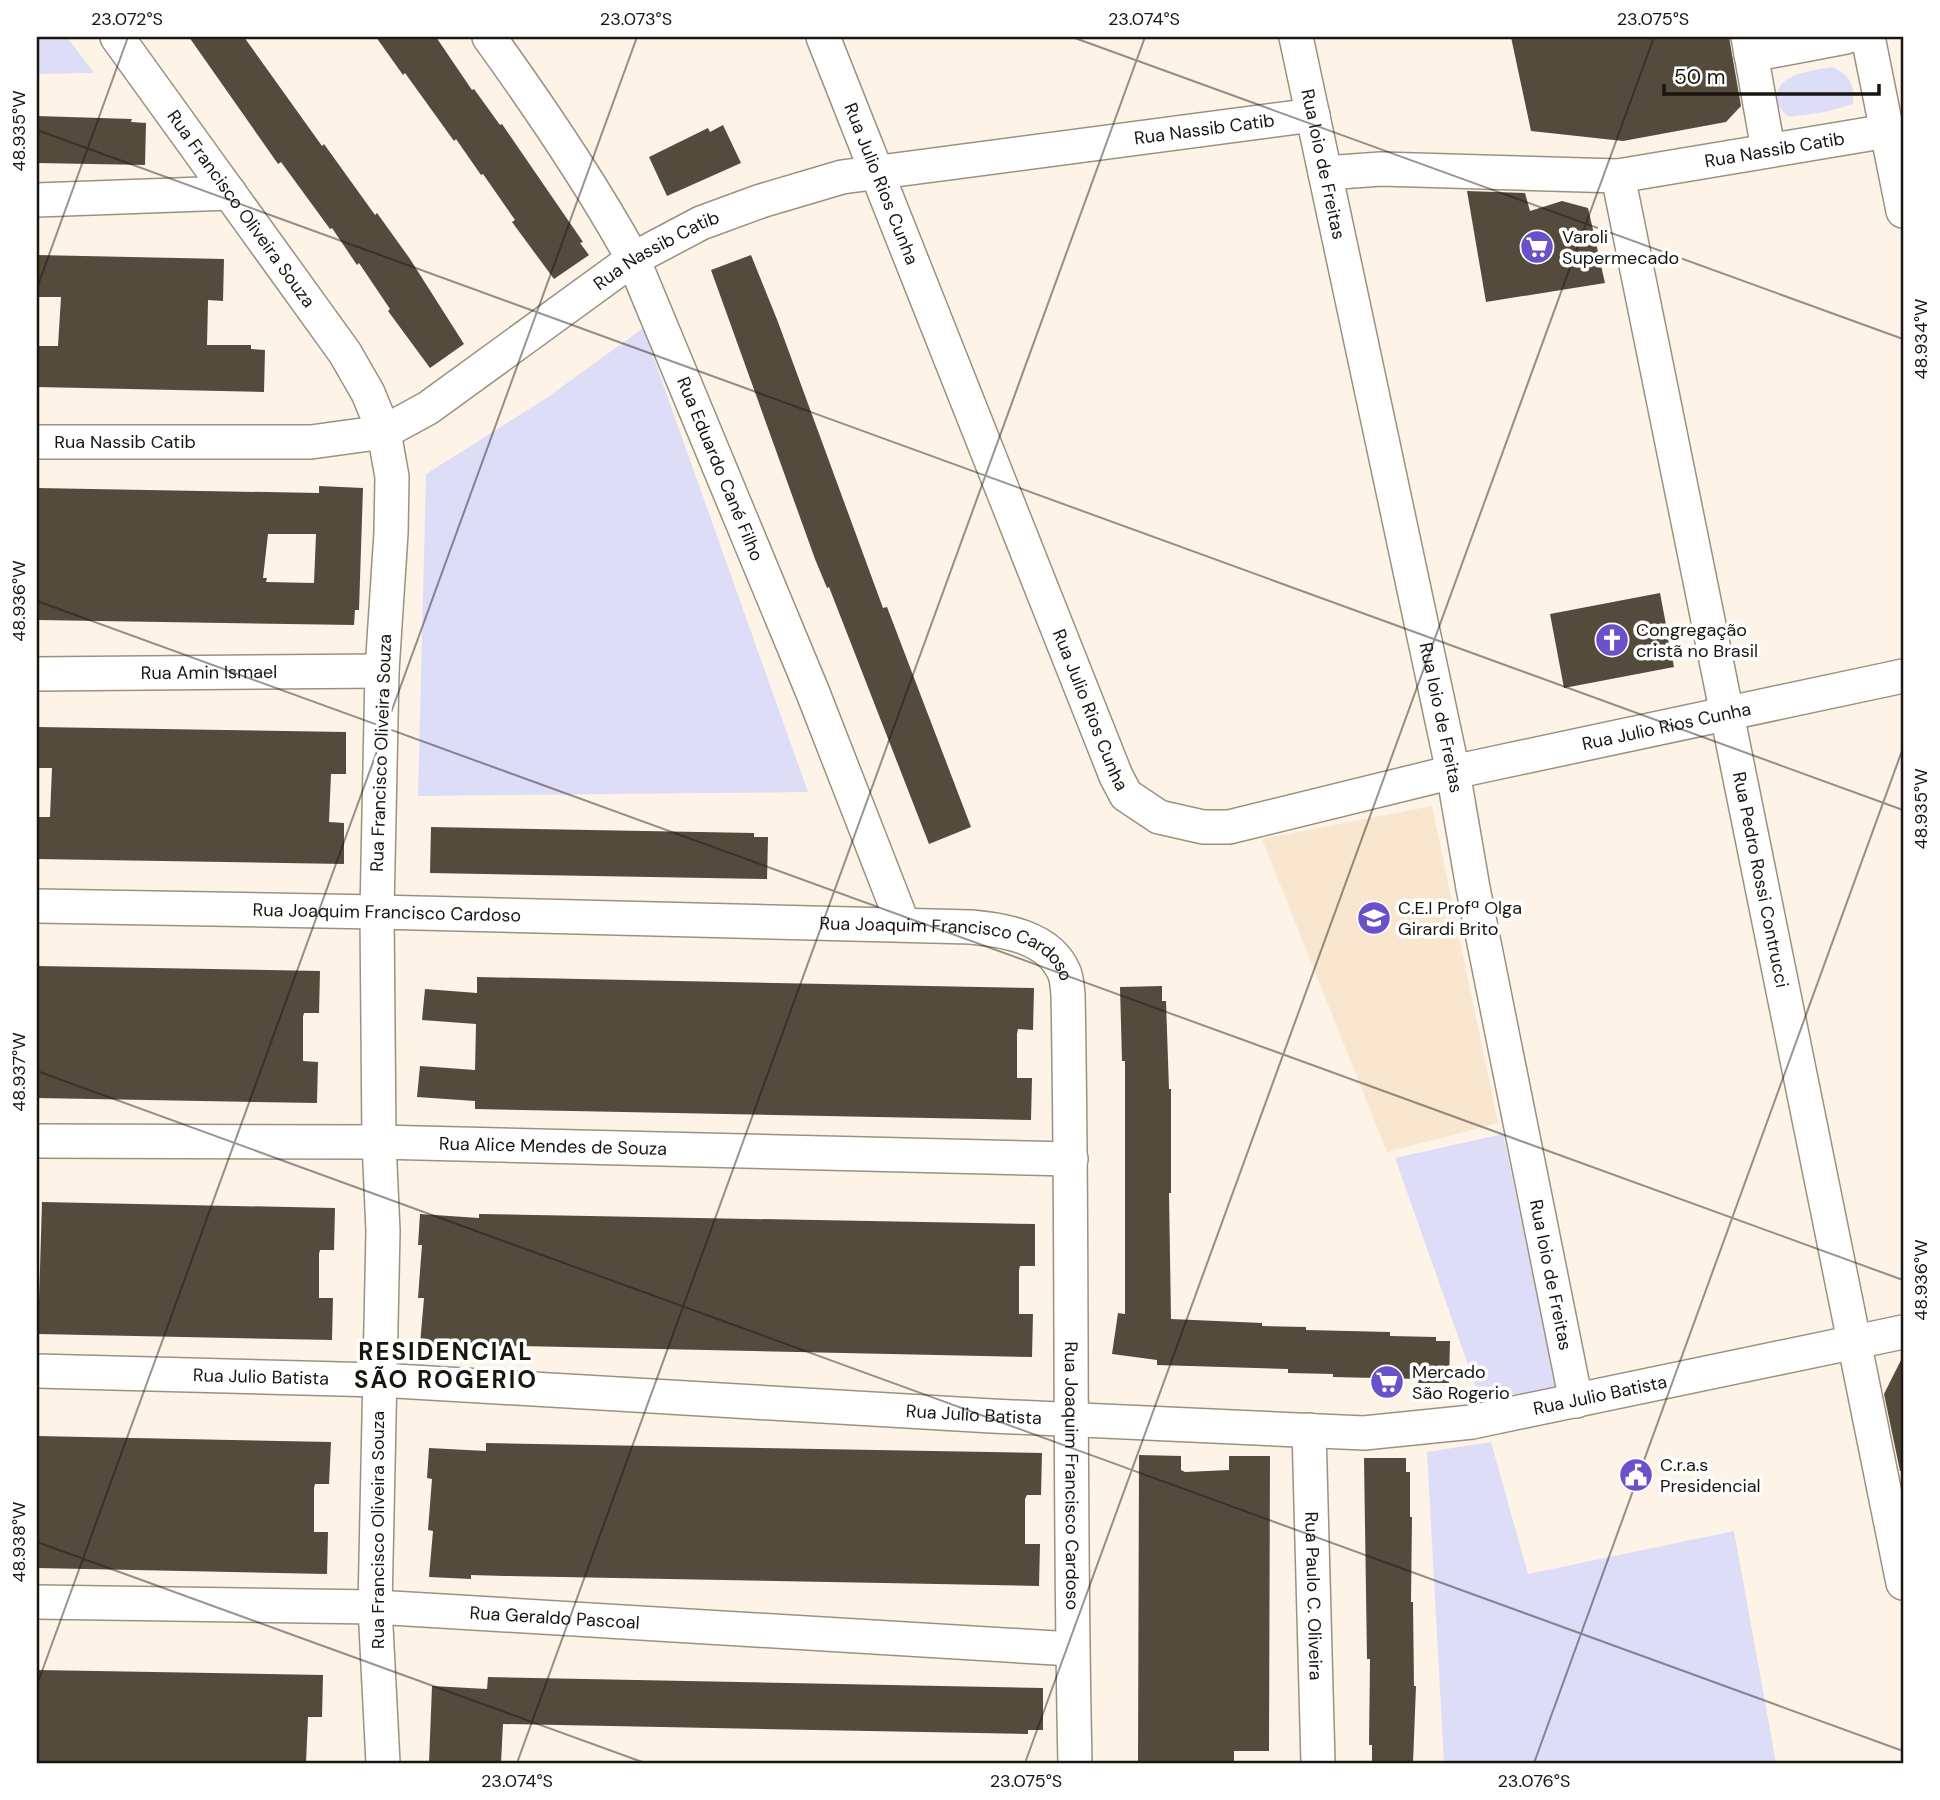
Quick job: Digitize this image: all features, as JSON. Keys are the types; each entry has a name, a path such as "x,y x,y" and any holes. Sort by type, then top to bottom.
{"street":[{"name":"Rua Francisco Oliveira Souza","path":"117,37 345,353 368,393 384,432 391,477 391,533 382,671 377,912 379,1142 383,1231 375,1607 383,1763"},
{"name":"Rua Eduardo Cané Filho","path":"489,37 555,129 633,258 813,693 902,924"},
{"name":"Rua Julio Rios Cunha","path":"824,37 1116,776 1126,795 1159,817 1203,827 1229,827 1453,772 1903,676"},
{"name":"Rua Ioio de Freitas","path":"1296,37 1453,772 1576,1401"},
{"path":"1768,149 1750,46 1846,37"},
{"path":"1868,37 1903,211"},
{"name":"Rua Nassib Catib","path":"37,442 311,442 384,432 428,408 633,258 701,223 761,201 842,177 1313,115"},
{"name":"Rua Nassib Catib","path":"1325,173 1381,169 1618,176 1887,131"},
{"name":"Rua Pedro Rossi Contrucci","path":"1618,176 1903,1583"},
{"path":"37,200 230,193"},
{"name":"Rua Amin Ismael","path":"37,674 382,671"},
{"name":"Rua Joaquim Francisco Cardoso","path":"37,906 902,924 997,929 1028,940 1056,959 1065,973 1068,994 1071,1159 1069,1419 1075,1763"},
{"name":"Rua Alice Mendes de Souza","path":"37,1141 379,1142 1071,1159"},
{"name":"Rua Julio Batista","path":"37,1371 379,1380 1364,1433 1472,1422 1903,1332"},
{"name":"Rua Paulo C. Oliveira","path":"1309,1430 1318,1763"},
{"name":"Rua Geraldo Pascoal","path":"37,1602 375,1607 1072,1649"}],"shaded area":[{"path":"37,37 67,37 94,73 37,74"},
{"path":"1833,67 1844,73 1850,81 1853,104 1825,112 1789,117 1781,110 1777,94 1785,81 1809,71"},
{"path":"643,328 808,792 418,796 426,474 548,397"},
{"name":"C.E.I Profª Olga Girardi Brito","path":"1432,806 1498,1123 1387,1152 1262,839"},
{"path":"1503,1134 1556,1387 1483,1407 1395,1158"},
{"path":"1491,1442 1528,1574 1734,1531 1776,1763 1444,1763 1427,1452"}],"building":[{"path":"189,37 244,37 322,146 324,144 410,259 464,344 430,368 388,311 390,309 359,263 357,265 281,162 278,164"},
{"path":"376,37 436,37 472,90 474,89 500,125 502,124 583,242 580,243 589,255 554,279 512,222 515,220 483,174 481,175 456,139 454,141"},
{"path":"1511,37 1729,37 1741,106 1726,122 1623,141 1531,131"},
{"path":"37,116 132,119 131,122 146,123 145,165 37,163"},
{"path":"723,125 741,163 667,196 649,157 708,128 710,132"},
{"name":"Varoli Supermecado","path":"1467,191 1525,193 1530,211 1562,201 1588,208 1605,283 1486,302"},
{"path":"37,255 224,259 223,301 208,300 207,345 251,345 251,349 265,350 264,392 37,387 37,346 58,346 61,297 37,297"},
{"path":"751,255 883,608 887,607 971,827 929,844 829,587 827,588 815,559 711,270"},
{"path":"319,486 363,488 359,610 355,610 354,625 37,620 37,488 319,493","holes":["268,534 316,534 314,583 266,582 267,578 263,578"]},
{"name":"Congregação cristã no Brasil","path":"1660,593 1674,667 1564,688 1550,614"},
{"path":"37,727 346,732 346,774 331,774 329,822 344,823 344,864 37,859 37,817 50,817 52,768 37,768"},
{"path":"431,827 754,833 754,837 768,837 767,879 430,873"},
{"path":"37,966 320,971 319,1013 304,1013 303,1017 303,1061 318,1062 317,1103 37,1098"},
{"path":"477,977 1034,988 1033,1030 1018,1029 1017,1034 1017,1078 1032,1078 1031,1120 475,1109 475,1101 417,1097 420,1066 475,1070 476,1024 422,1020 425,989 477,993"},
{"path":"1162,986 1162,1001 1166,1001 1171,1089 1171,1319 1262,1323 1262,1326 1306,1327 1306,1330 1390,1332 1390,1336 1436,1337 1436,1341 1450,1341 1449,1383 1418,1383 1419,1379 1333,1377 1333,1374 1288,1373 1288,1369 1157,1365 1157,1360 1112,1354 1118,1313 1125,1314 1125,1061 1122,1061 1120,987"},
{"path":"42,1202 335,1208 334,1250 320,1250 319,1254 319,1298 333,1298 332,1340 38,1334"},
{"path":"420,1214 479,1218 479,1214 1035,1224 1035,1266 1020,1266 1019,1270 1019,1314 1033,1314 1032,1357 420,1344 424,1298 418,1298 422,1245 418,1245"},
{"path":"1903,1356 1903,1471 1900,1471 1884,1394"},
{"path":"37,1436 331,1442 329,1484 315,1484 314,1488 314,1532 328,1532 327,1574 37,1568"},
{"path":"486,1443 1042,1453 1041,1495 1027,1495 1025,1499 1025,1544 1040,1544 1039,1586 471,1575 471,1579 429,1577 433,1531 428,1530 432,1479 427,1478 429,1448 486,1451"},
{"path":"1139,1455 1181,1456 1181,1470 1185,1472 1229,1470 1229,1456 1270,1456 1269,1751 1234,1751 1234,1763 1138,1763"},
{"path":"1364,1458 1406,1458 1406,1472 1410,1472 1411,1602 1416,1686 1413,1763 1372,1763 1372,1745 1369,1745 1370,1659 1367,1659"},
{"path":"37,1670 323,1675 322,1717 308,1717 306,1763 37,1763"},
{"path":"488,1677 1043,1688 1043,1730 1028,1730 1028,1734 503,1724 501,1763 429,1763 432,1686 487,1689"}],"place":[{"name":"Varoli Supermecado","path":"1537,247"},
{"name":"Congregação cristã no Brasil","path":"1612,640"},
{"name":"C.E.I Profª Olga Girardi Brito","path":"1374,918"},
{"name":"Mercado São Rogerio","path":"1387,1382"},
{"name":"C.r.a.s Presidencial","path":"1636,1475"}],"district":[{"name":"RESIDENCIAL SÃO ROGERIO","path":"446,1365"}]}
